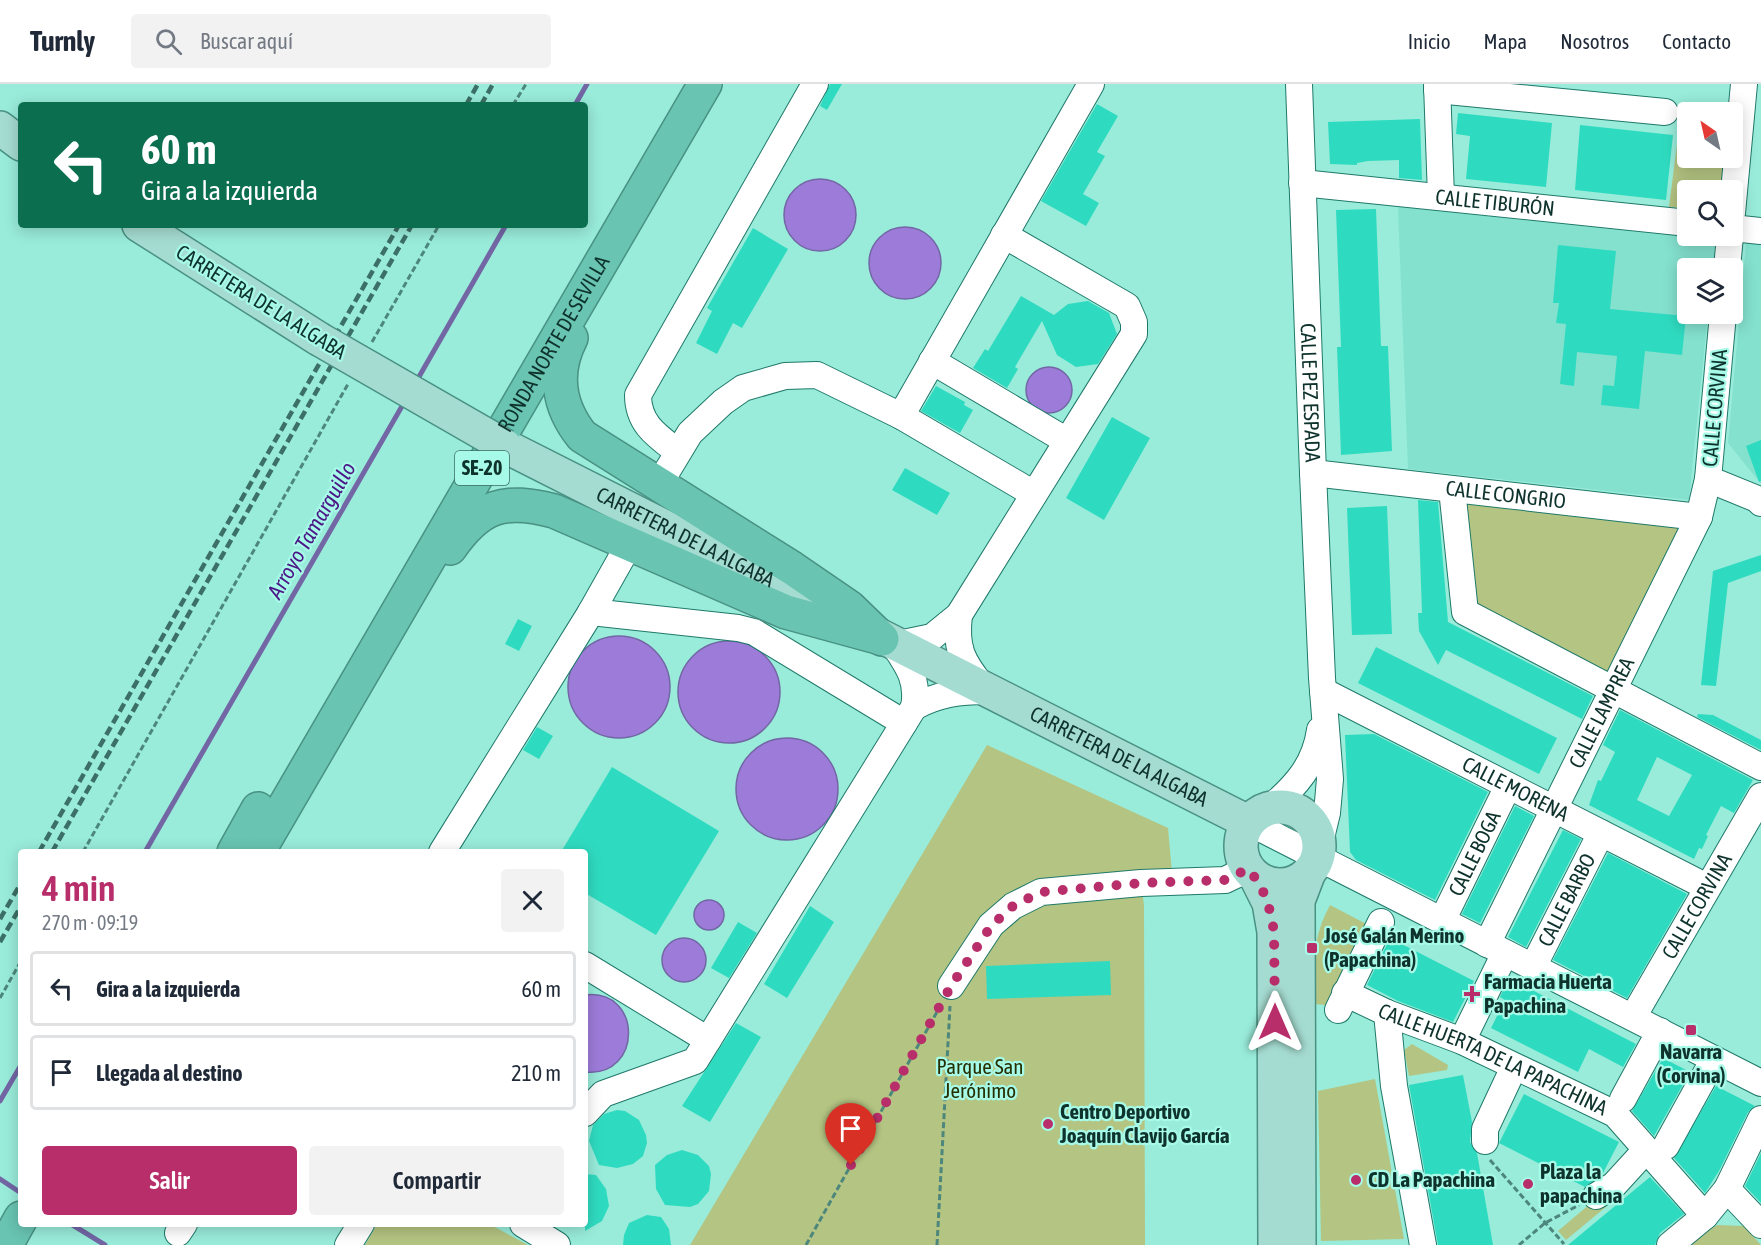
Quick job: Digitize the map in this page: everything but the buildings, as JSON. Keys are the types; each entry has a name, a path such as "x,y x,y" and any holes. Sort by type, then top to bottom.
{"highway":[{"name":"RONDA NORTE DE SEVILLA","path":"236,849 680,84"},
{"name":"RONDA NORTE DE SEVILLA","path":"260,849 705,84"},
{"path":"667,149 562,355 559,386 568,419 596,448 792,568 849,607 888,642"},
{"path":"346,700 460,534 482,515 510,504 526,504 554,511 786,612 888,642"},
{"path":"6,1245 18,1223"},
{"path":"31,1245 41,1227"}],"main road":[{"path":"0,128 18,142"},
{"name":"CARRETERA DE LA ALGABA","path":"144,228 319,339 505,446 888,642 1200,798 1253,846"},
{"path":"1253,846 1290,808 1308,818 1314,827 1315,859 1298,901 1299,1245"},
{"path":"1253,846 1273,885 1289,884 1315,859"},
{"path":"1253,846 1269,903 1274,932 1275,1245"}],"street":[{"path":"678,452 655,435 641,418 638,394 815,84"},
{"path":"901,416 1091,84"},
{"name":"CALLE PEZ ESPADA","path":"1299,84 1313,473 1323,697 1330,779 1327,813 1315,859"},
{"path":"1739,180 1751,125 1744,84"},
{"path":"1441,197 1437,87 1665,112"},
{"name":"CALLE TIBURÓN","path":"1302,183 1677,222"},
{"path":"1743,229 1761,231"},
{"path":"888,642 932,637 959,615 1134,334 1134,322 1127,306 1004,235"},
{"name":"CALLE CORVINA","path":"1722,324 1708,479 1760,500"},
{"path":"932,361 1067,441"},
{"path":"664,476 690,433 723,402 743,388 785,376 817,375 901,416 1034,494"},
{"name":"CALLE CONGRIO","path":"1313,473 1699,517"},
{"name":"CALLE LAMPREA","path":"1462,1041 1496,949 1554,809 1699,517 1708,479"},
{"path":"1452,489 1465,612 1761,767"},
{"path":"444,849 591,612 626,550"},
{"path":"591,612 738,628 754,632 909,715"},
{"path":"959,615 956,638 962,657 986,691"},
{"path":"888,642 910,668 915,683 909,715"},
{"path":"588,1108 603,1094 695,1061 909,715 930,698 947,694 986,691"},
{"name":"CALLE PEZ ESPADA","path":"951,986 991,926 1013,906 1041,892 1142,883 1225,880 1253,846 1305,773 1315,754 1323,697"},
{"name":"CALLE MORENA","path":"1323,697 1509,786 1707,887"},
{"name":"CALLE BOGA","path":"1442,921 1509,786"},
{"name":"CALLE CORVINA","path":"1633,1017 1761,796"},
{"name":"CALLE BARBO","path":"1533,967 1601,833"},
{"path":"1315,859 1714,1059 1759,1077"},
{"name":"CALLE HUERTA DE LA PAPACHINA","path":"1381,922 1342,1002 1388,1013 1462,1041 1514,1067 1619,1106 1705,1216"},
{"path":"588,967 708,1040"},
{"path":"1388,1013 1394,1086 1423,1245"},
{"path":"1619,1106 1660,1031"},
{"path":"1605,1191 1658,1153 1714,1059"},
{"path":"1485,1135 1514,1067"},
{"path":"1670,1245 1705,1216 1727,1189 1761,1119"},
{"path":"1727,1189 1761,1225"},
{"path":"348,1245 359,1227"},
{"path":"528,1227 557,1245"}],"path":[{"path":"515,102 526,84"},
{"path":"370,346 437,228"},
{"path":"85,849 352,377"},
{"path":"0,998 18,966"},
{"path":"806,1245 951,986"},
{"path":"937,1245 951,986"},
{"path":"1485,1135 1486,1155 1564,1244"},
{"path":"1519,1245 1545,1223 1605,1191"}],"shaded area":[{"path":"827,179 846,189 854,201 856,215 854,229 846,241 834,249 813,251 794,241 786,229 784,208 794,189 806,181"},
{"path":"1398,207 1677,236 1677,246 1715,246 1714,258 1677,258 1677,324 1707,324 1689,500 1408,469"},
{"path":"912,227 931,237 939,249 941,263 939,277 931,289 919,297 898,299 879,289 871,277 869,256 879,237 891,229"},
{"path":"1746,243 1761,244 1761,484 1728,443 1739,324 1743,324"},
{"path":"1049,367 1065,374 1072,390 1065,406 1049,413 1033,406 1026,390 1033,374"},
{"path":"619,636 639,640 655,651 666,667 670,687 666,707 655,723 639,734 619,738 599,734 583,723 572,707 568,687 572,667 583,651 599,640"},
{"path":"729,641 749,645 765,656 776,672 780,692 776,712 765,728 749,739 729,743 709,739 693,728 682,712 678,692 682,672 693,656 709,645"},
{"path":"787,738 807,742 823,753 834,769 838,789 834,809 823,825 807,836 787,840 767,836 751,825 740,809 736,789 740,769 751,753 767,742"},
{"path":"709,900 720,904 724,915 720,926 709,930 698,926 694,915 698,904"},
{"path":"684,938 699,945 706,960 699,975 684,982 669,975 662,960 669,945"},
{"path":"588,995 604,997 618,1005 626,1018 628,1033 626,1048 618,1062 604,1070 588,1072"}],"green space":[{"path":"1677,144 1677,168 1725,168 1724,180 1677,180 1677,207 1669,207"},
{"path":"1460,498 1683,525 1607,674 1473,607"},
{"name":"Parque San Jerónimo","path":"987,745 1168,828 1172,873 1141,883 1144,905 1145,1245 690,1245"},
{"path":"1330,905 1374,928 1335,1006 1315,1004 1315,953 1320,930"},
{"path":"1412,1044 1448,1065 1447,1070 1409,1076 1404,1050"},
{"name":"CD La Papachina","path":"1375,1079 1404,1239 1321,1241 1318,1091"},
{"path":"1597,1198 1607,1206 1566,1240 1558,1231"},
{"path":"1717,1225 1744,1226 1761,1245 1685,1245"},
{"path":"375,1227 495,1227 528,1245 365,1245"}],"waterway":[{"name":"Arroyo Tamarguillo","path":"577,102 587,84"},
{"name":"Arroyo Tamarguillo","path":"416,382 504,228"},
{"name":"Arroyo Tamarguillo","path":"147,849 405,401"},
{"name":"Arroyo Tamarguillo","path":"0,1101 18,1070"},
{"path":"0,1179 18,1191"},
{"path":"76,1227 105,1245"}],"railway":[{"path":"468,102 478,84"},
{"path":"483,102 493,84"},
{"path":"41,849 397,228"},
{"path":"54,849 410,228"},
{"path":"0,919 18,888"},
{"path":"0,942 18,911"}],"place":[{"name":"José Galán Merino (Papachina)","path":"1312,948"},
{"name":"Farmacia Huerta Papachina","path":"1472,994"},
{"name":"Navarra (Corvina)","path":"1691,1030"},
{"name":"Centro Deportivo Joaquín Clavijo García","path":"1048,1124"},
{"name":"CD La Papachina","path":"1356,1180"},
{"name":"Plaza la papachina","path":"1528,1184"}],"route":[{"path":"851,1165 951,986 991,926 1013,906 1041,892 1142,883 1225,880 1248,869 1257,879 1269,903 1272,918 1275,1022"}]}
